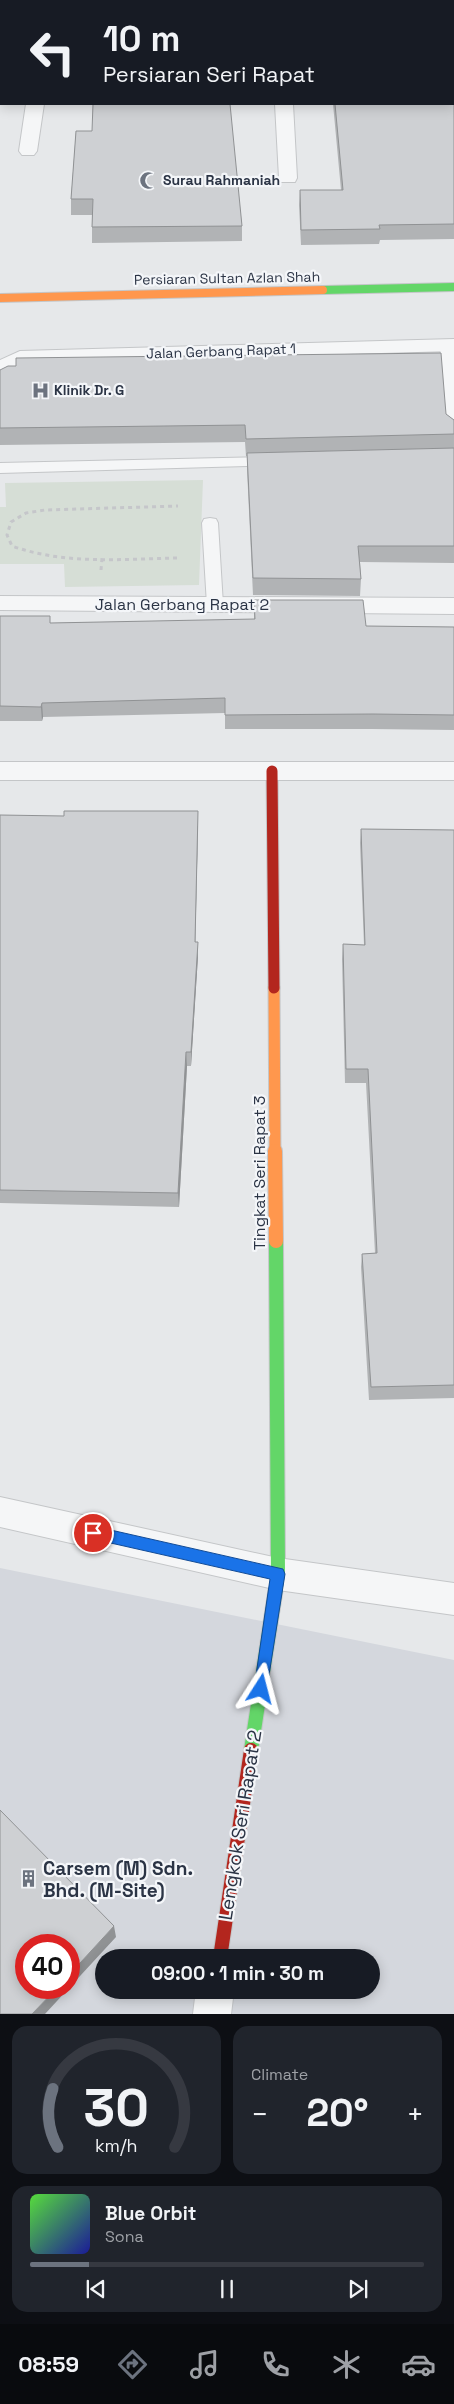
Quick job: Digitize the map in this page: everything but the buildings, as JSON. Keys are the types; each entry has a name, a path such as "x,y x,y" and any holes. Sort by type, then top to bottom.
{"street":[{"path":"28,150 35,105"},
{"path":"284,105 288,178"},
{"name":"Persiaran Sultan Azlan Shah","path":"217,281 454,276"},
{"name":"Persiaran Sultan Azlan Shah","path":"0,298 454,287"},
{"name":"Jalan Gerbang Rapat 1","path":"0,379 5,366 20,357 450,345"},
{"name":"Jalan Gerbang Rapat 2","path":"0,603 454,606"},
{"path":"0,771 454,771"},
{"name":"Tingkat Seri Rapat 3","path":"272,771 278,1574"},
{"path":"0,1512 278,1574 454,1599"},
{"name":"Lengkok Seri Rapat 2","path":"221,1949 278,1574"},
{"path":"212,2014 214,1999"}],"lane":[{"path":"450,345 454,431"},
{"path":"0,468 287,462"},
{"path":"210,523 215,605"}],"path":[{"path":"177,558 53,557 28,554 12,546 7,535 11,522 26,514 45,510 178,506"}],"shaded area":[{"path":"203,480 199,585 65,587 64,564 0,564 0,507 6,507 5,483"},
{"path":"0,1568 454,1660 454,2014 0,2014"}],"traffic: fast":[{"path":"323,290 454,287"},
{"path":"251,1750 278,1574 276,1241"}],"traffic: slow":[{"path":"0,298 323,290"},
{"path":"274,988 276,1241"}],"traffic: jam":[{"path":"272,771 274,988"},
{"path":"221,1949 251,1750"}],"place":[{"name":"Surau Rahmaniah","path":"149,180"},
{"name":"Klinik Dr. G","path":"40,390"},
{"name":"Carsem (M) Sdn. Bhd. (M-Site)","path":"29,1879"}],"route":[{"path":"93,1533 278,1574 261,1689"}]}
